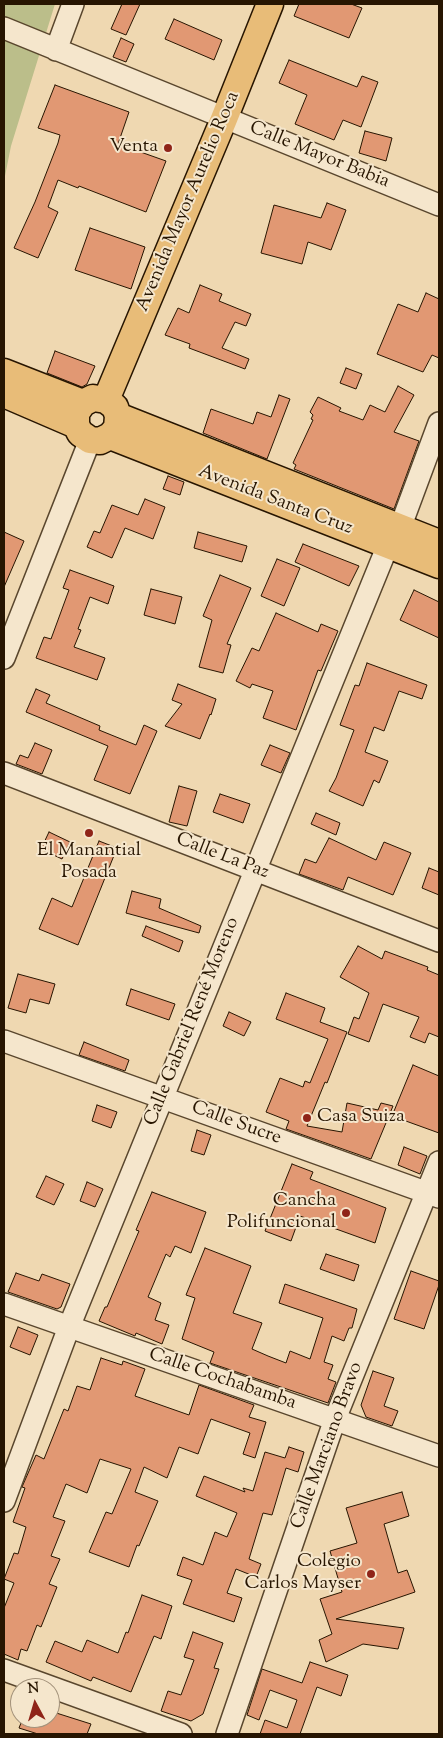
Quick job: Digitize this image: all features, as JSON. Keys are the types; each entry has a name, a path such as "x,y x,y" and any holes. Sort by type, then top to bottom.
{"main road":[{"name":"Avenida Mayor Aurelio Roca","path":"97,420 224,119 270,4"},
{"name":"Avenida Santa Cruz","path":"4,372 97,420"},
{"name":"Avenida Santa Cruz","path":"4,394 97,420 394,536 439,565"},
{"name":"Avenida Santa Cruz","path":"394,536 439,543"}],"street":[{"path":"56,50 73,4"},
{"name":"Calle Mayor Babia","path":"4,28 439,205"},
{"name":"Avenida Mayor Aurelio Roca","path":"4,658 97,420"},
{"name":"Calle Gabriel René Moreno","path":"4,1501 69,1327 439,423"},
{"name":"Calle La Paz","path":"4,773 439,941"},
{"name":"Calle Sucre","path":"4,1041 433,1195"},
{"name":"Calle Marciano Bravo","path":"227,1734 335,1419 433,1195 439,1162"},
{"name":"Calle Cochabamba","path":"4,1304 439,1456"},
{"path":"4,1670 181,1734"}],"green space":[{"path":"4,4 55,4 11,146 4,181"}],"building":[{"path":"122,4 140,4 126,35 111,29"},
{"path":"299,4 351,4 362,8 349,38 294,16"},
{"path":"174,19 222,40 214,60 165,39"},
{"path":"121,38 134,44 126,62 113,57"},
{"path":"289,60 357,87 362,76 378,82 361,127 343,120 334,140 295,124 307,95 279,83"},
{"path":"55,85 129,112 118,144 166,161 146,212 79,186 78,188 58,180 48,207 58,212 38,258 14,248 35,202 58,143 60,135 38,128"},
{"path":"365,131 392,138 386,161 359,153"},
{"path":"327,203 346,210 331,250 308,242 302,264 261,253 274,205 321,218"},
{"path":"90,228 145,247 131,289 75,270"},
{"path":"200,285 222,294 219,301 251,314 246,326 235,322 222,348 249,359 245,369 189,348 190,344 165,335 178,308 189,313"},
{"path":"426,293 439,299 439,358 432,355 423,372 377,354 398,304 418,312"},
{"path":"55,351 95,366 87,384 82,387 47,373"},
{"path":"346,368 362,374 356,389 340,383"},
{"path":"398,386 414,395 394,432 419,441 394,509 294,469 296,465 293,463 313,420 311,419 313,415 310,412 318,397 341,408 339,411 363,420 370,405 385,412"},
{"path":"279,395 290,399 267,459 203,433 211,409 253,424 257,412 271,417"},
{"path":"168,476 184,482 180,495 163,489"},
{"path":"145,499 165,507 153,539 125,528 112,558 87,547 94,531 100,533 112,505 138,515"},
{"path":"4,532 24,541 4,587"},
{"path":"198,532 247,546 242,562 194,548"},
{"path":"303,544 359,566 349,586 295,562"},
{"path":"277,559 300,568 284,606 261,596"},
{"path":"70,570 114,586 108,604 90,597 78,629 81,630 74,647 105,658 97,680 36,658 44,637 51,639 69,590 63,588"},
{"path":"220,575 251,588 227,644 231,645 223,673 199,667 212,620 203,616"},
{"path":"151,589 182,597 175,624 144,615"},
{"path":"414,590 439,602 439,638 400,620"},
{"path":"276,613 318,632 321,624 338,631 321,671 318,670 296,730 263,718 273,691 252,684 250,688 236,681 252,648 259,651"},
{"path":"367,663 427,685 422,699 399,691 384,731 374,727 365,752 388,761 379,783 374,780 363,806 329,791 336,778 354,730 340,725 355,685 359,686"},
{"path":"178,684 216,699 200,739 165,726 182,704 172,700"},
{"path":"36,689 50,695 46,703 100,726 99,730 136,745 144,725 157,731 130,794 94,780 108,746 26,712"},
{"path":"35,743 52,750 42,774 16,764 20,755 28,758"},
{"path":"270,745 290,753 281,773 261,765"},
{"path":"179,786 197,791 187,826 169,822"},
{"path":"220,794 250,804 243,823 213,812"},
{"path":"316,813 340,823 336,835 311,824"},
{"path":"49,832 70,842 62,859 41,849"},
{"path":"329,838 376,860 384,842 411,853 393,895 348,877 343,890 299,874 305,859 316,863"},
{"path":"99,841 117,848 78,945 39,929 52,898 72,907"},
{"path":"429,868 439,872 439,895 422,888"},
{"path":"132,891 161,899 159,908 201,926 199,933 126,913"},
{"path":"146,926 183,941 179,952 142,936"},
{"path":"358,946 382,959 385,951 428,967 427,970 439,975 439,1037 429,1033 425,1043 410,1037 419,1017 383,1004 369,1042 348,1034 354,1017 359,1019 369,993 340,977"},
{"path":"18,974 55,984 49,1004 30,999 26,1013 8,1008"},
{"path":"131,989 175,1004 169,1020 126,1005"},
{"path":"286,993 325,1008 320,1022 347,1032 327,1083 325,1082 307,1126 342,1132 347,1103 378,1110 381,1103 393,1106 371,1159 286,1129 289,1121 266,1112 280,1078 303,1087 305,1081 310,1083 328,1039 276,1019"},
{"path":"229,1012 251,1022 244,1036 223,1026"},
{"path":"84,1042 129,1060 125,1071 79,1055"},
{"path":"413,1065 439,1076 439,1133 392,1116"},
{"path":"97,1105 117,1112 111,1128 92,1121"},
{"path":"197,1130 211,1135 204,1155 191,1151"},
{"path":"404,1147 427,1156 420,1174 398,1165"},
{"path":"292,1164 313,1172 310,1179 386,1208 375,1243 300,1216 291,1241 265,1231"},
{"path":"46,1176 64,1184 54,1205 36,1197"},
{"path":"87,1182 103,1189 95,1207 80,1201"},
{"path":"152,1192 206,1212 191,1253 175,1246 170,1257 166,1254 148,1297 161,1303 155,1320 169,1325 162,1344 136,1333 135,1336 99,1321 105,1307 107,1307 139,1231 136,1230"},
{"path":"205,1248 251,1266 233,1313 262,1323 252,1349 268,1356 286,1363 290,1351 310,1359 323,1318 279,1303 285,1284 357,1309 352,1328 349,1328 344,1341 332,1336 324,1362 333,1365 328,1379 336,1382 328,1403 210,1363 214,1352 182,1339 195,1298 186,1295"},
{"path":"326,1254 359,1265 354,1281 320,1269"},
{"path":"411,1271 439,1281 424,1329 394,1319"},
{"path":"16,1273 39,1281 42,1274 70,1284 61,1307 57,1309 8,1292"},
{"path":"18,1327 38,1335 30,1355 10,1347"},
{"path":"101,1358 122,1365 123,1361 145,1369 135,1396 189,1415 199,1385 254,1405 249,1417 266,1422 255,1458 243,1454 250,1433 211,1419 198,1454 179,1447 167,1478 144,1467 135,1492 158,1501 139,1546 137,1545 129,1567 89,1552 106,1512 112,1514 131,1469 100,1459 87,1493 66,1484 53,1517 65,1521 51,1556 60,1559 49,1584 57,1587 41,1627 37,1625 27,1651 21,1649 18,1660 4,1654 4,1608 14,1583 4,1579 14,1553 18,1554 26,1527 13,1522 25,1488 22,1487 36,1455 44,1459 64,1409 68,1411 77,1386 90,1390"},
{"path":"373,1371 394,1378 384,1406 398,1411 392,1426 366,1417 361,1405"},
{"path":"289,1447 304,1452 298,1472 286,1468 272,1515 263,1513 249,1559 261,1564 256,1577 236,1569 227,1593 242,1598 234,1622 183,1604 192,1580 177,1575 183,1557 203,1565 215,1532 227,1537 237,1513 196,1496 204,1476 245,1492 243,1488 253,1491 265,1452 285,1458"},
{"path":"402,1492 409,1516 384,1524 398,1573 407,1570 415,1592 336,1619 404,1628 398,1649 363,1644 326,1662 319,1640 332,1634 320,1599 342,1592 330,1551 357,1543 346,1508"},
{"path":"142,1595 172,1606 161,1639 154,1636 131,1692 93,1677 91,1681 46,1662 55,1641 82,1652 87,1640 118,1653 126,1632 128,1633"},
{"path":"193,1632 223,1643 214,1668 219,1669 203,1714 191,1721 161,1711 168,1691 181,1695 194,1660 184,1657"},
{"path":"310,1662 348,1675 341,1696 317,1687 300,1734 260,1734 265,1720 287,1728 297,1700 270,1690 259,1720 247,1715 262,1669 302,1683"},
{"path":"60,1714 91,1724 87,1734 38,1734 19,1728 60,1728"}],"place":[{"name":"Venta","path":"168,148"},
{"name":"El Manantial Posada","path":"89,833"},
{"name":"Casa Suiza","path":"307,1118"},
{"name":"Cancha Polifuncional","path":"346,1213"},
{"name":"Colegio Carlos Mayser","path":"371,1574"}]}
